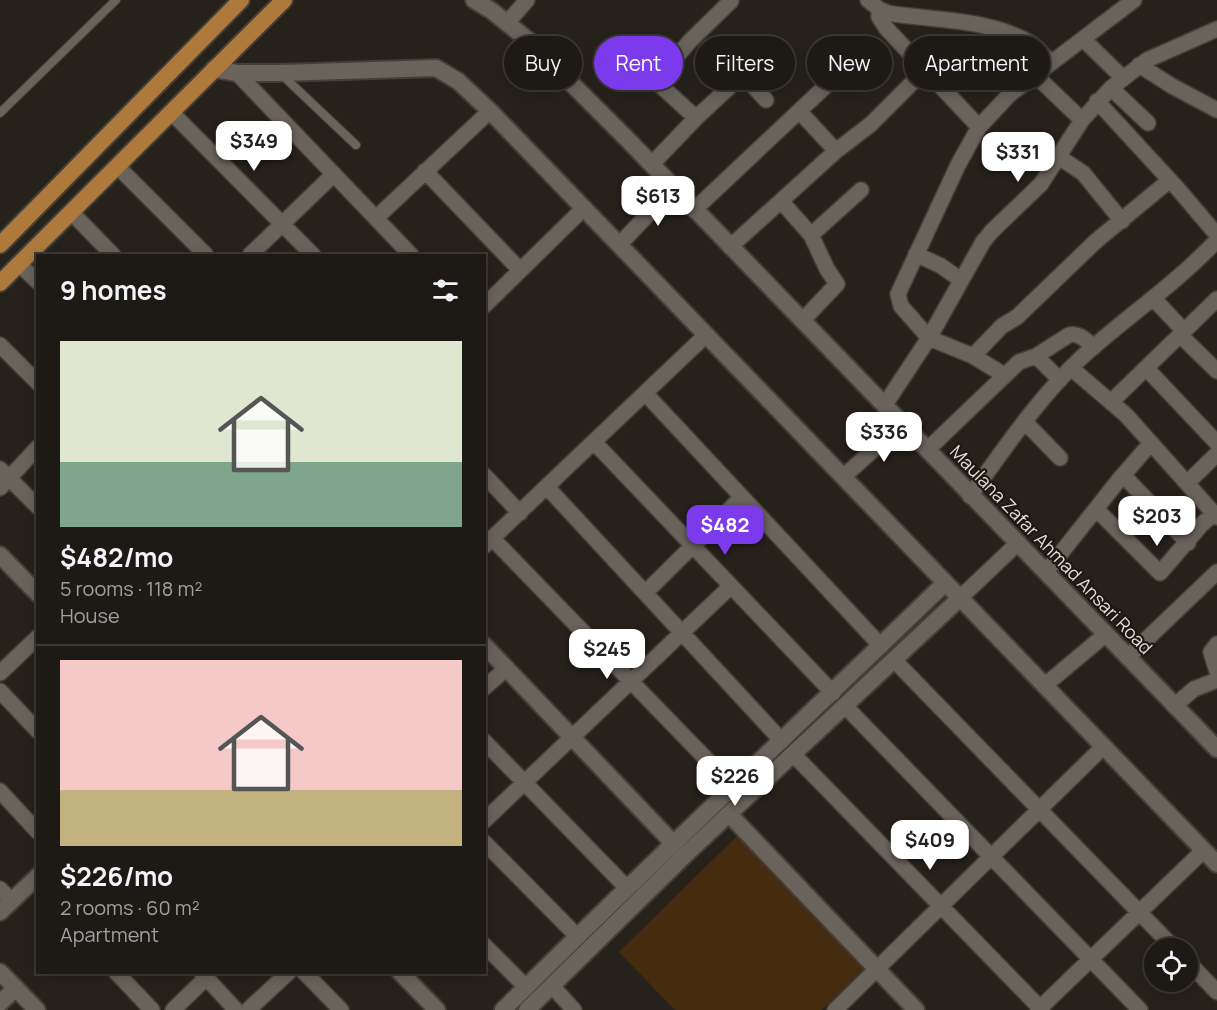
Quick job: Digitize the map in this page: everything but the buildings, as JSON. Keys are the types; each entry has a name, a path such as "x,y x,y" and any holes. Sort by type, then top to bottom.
{"main road":[{"path":"1,243 241,0"},
{"path":"0,283 284,0"}],"street":[{"name":"Maulana Zafar Ahmad Ansari Road","path":"474,0 507,22 528,40 652,164 970,496 1217,749"},
{"path":"507,22 527,0"},
{"path":"873,5 888,13 966,22 1005,33 1031,44 1051,63 1134,0"},
{"path":"696,118 660,85 659,77 690,41 731,1"},
{"path":"873,5 886,28 904,47"},
{"path":"884,406 929,338 992,231 1041,184 1082,120 1097,101 1147,60 1217,29"},
{"path":"1083,39 1148,123"},
{"path":"1139,65 1217,110"},
{"path":"214,69 237,73 280,73 436,68 458,81 490,111 1217,864"},
{"path":"237,73 410,254"},
{"path":"1050,89 1082,120"},
{"path":"652,164 725,90"},
{"path":"757,90 766,100"},
{"path":"694,210 822,90"},
{"path":"730,247 836,151 871,124 906,90"},
{"path":"945,90 979,127"},
{"path":"1004,375 973,356 929,338 898,301 898,294 958,165 979,127 1016,90"},
{"path":"1097,101 1217,235"},
{"path":"376,218 490,111"},
{"path":"171,112 312,254"},
{"path":"800,112 836,151"},
{"path":"1059,157 1083,173 1122,221"},
{"path":"117,166 205,254"},
{"path":"425,171 520,270"},
{"path":"251,254 334,174"},
{"path":"973,356 1002,326 1017,317 1096,241 1170,180"},
{"path":"619,245 674,187"},
{"path":"811,236 861,190"},
{"path":"781,201 811,236 837,284 802,321"},
{"path":"486,304 584,208"},
{"path":"71,212 111,254"},
{"path":"970,496 1025,422 1071,368 1175,281 1217,240"},
{"path":"916,254 941,266 962,280"},
{"path":"19,264 36,280"},
{"path":"1154,299 1182,333 1214,362"},
{"path":"1112,402 1217,299"},
{"path":"927,450 1019,362 1036,356 1074,334 1079,335 1094,347"},
{"path":"706,335 488,542 631,681 745,799"},
{"path":"0,345 36,381"},
{"path":"1036,356 1060,380"},
{"path":"1071,368 1112,402 1215,516 1202,524 1160,573 1096,508"},
{"path":"1146,368 1217,443"},
{"path":"645,393 881,646"},
{"path":"1025,422 1060,458"},
{"path":"843,477 902,424"},
{"path":"594,442 833,693"},
{"path":"1046,572 1151,443"},
{"path":"36,449 3,478 36,505"},
{"path":"1187,483 1217,453"},
{"path":"1123,475 1188,543"},
{"path":"486,477 520,513"},
{"path":"547,487 782,741"},
{"path":"645,593 742,497"},
{"path":"527,1010 729,814 1018,543"},
{"path":"0,555 36,592"},
{"path":"1128,657 1217,572"},
{"path":"503,1010 732,786 833,693 945,583"},
{"path":"486,819 731,586"},
{"path":"1044,687 1106,634"},
{"path":"2,667 36,639"},
{"path":"1217,644 1211,652 1217,672"},
{"path":"486,647 673,843"},
{"path":"894,660 1164,938"},
{"path":"486,686 507,668"},
{"path":"1174,705 1194,689 1217,680"},
{"path":"0,690 36,729"},
{"path":"845,706 1140,1010"},
{"path":"486,743 627,888"},
{"path":"835,1010 1103,747"},
{"path":"793,754 1040,1009 1204,850"},
{"path":"0,791 36,830"},
{"path":"729,814 916,1010"},
{"path":"486,844 578,937"},
{"path":"4,900 36,882"},
{"path":"486,947 526,987"},
{"path":"0,972 37,1010"},
{"path":"1198,972 1217,992"},
{"path":"118,974 152,1010"},
{"path":"248,1010 288,974"},
{"path":"306,974 341,1010"},
{"path":"402,974 437,1010"},
{"path":"173,1010 204,975 236,1010"},
{"path":"552,986 574,1010"},
{"path":"0,1003 16,988"}],"lane":[{"path":"0,113 116,0"},
{"path":"280,73 356,145"}],"shaded area":[{"path":"737,836 864,969 822,1010 675,1010 619,952"}]}
